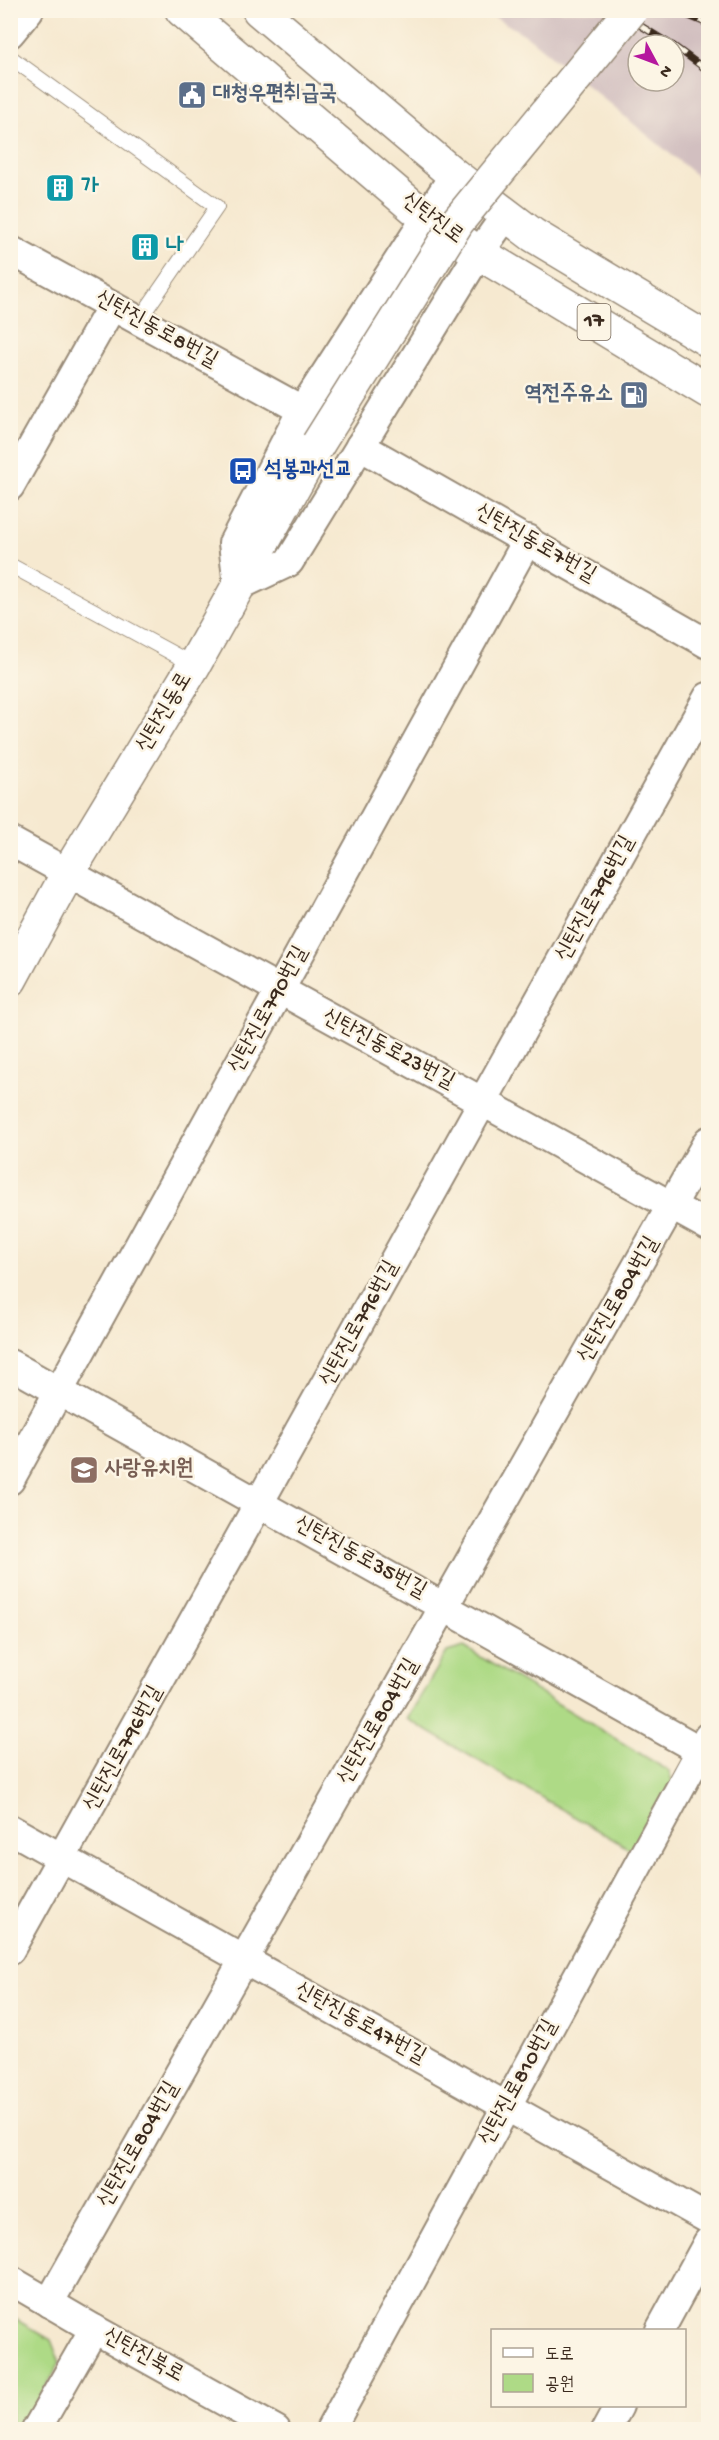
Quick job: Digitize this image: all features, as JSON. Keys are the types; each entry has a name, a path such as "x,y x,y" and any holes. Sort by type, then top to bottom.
{"main road":[{"name":"17","path":"259,10 454,175 533,235 708,339"},
{"name":"신탄진동로","path":"10,980 68,873 194,665 318,444 458,221 631,10"},
{"path":"190,18 245,37 273,61 286,62 292,54 290,38"},
{"name":"신탄진로","path":"190,18 425,216 479,253 708,391"}],"street":[{"path":"10,33 29,10"},
{"path":"454,175 425,216 302,410 233,543 238,586 289,562 479,253 506,215"},
{"name":"신탄진동로8번길","path":"10,250 302,410"},
{"path":"10,486 112,306"},
{"name":"신탄진동로7번길","path":"360,446 528,539 708,644"},
{"name":"신탄진로790번길","path":"10,1480 528,539"},
{"name":"신탄진로796번길","path":"10,1950 708,697"},
{"name":"신탄진동로23번길","path":"10,841 708,1226"},
{"name":"신탄진로804번길","path":"49,2303 708,1141"},
{"name":"신탄진동로35번길","path":"10,1364 706,1747"},
{"name":"신탄진로810번길","path":"330,2430 706,1747"},
{"name":"신탄진동로47번길","path":"10,1829 708,2219"},
{"path":"661,2329 708,2242"},
{"name":"신탄진북로","path":"10,2280 276,2430"},
{"path":"36,2430 94,2329"},
{"path":"606,2430 618,2407"}],"lane":[{"path":"10,57 217,207 139,320"},
{"path":"10,564 194,665"}],"shaded area":[{"path":"484,11 708,11 708,185 527,36"}],"green space":[{"path":"464,1647 669,1771 675,1790 640,1855 407,1719 447,1652"},
{"path":"10,2316 51,2340 60,2363 22,2429 11,2429"}],"railway":[{"path":"615,10 652,33"},
{"path":"674,10 708,24"},
{"path":"686,55 708,71"}],"place":[{"name":"대청우편취급국","path":"192,95"},
{"name":"가","path":"60,188"},
{"name":"나","path":"145,247"},
{"name":"역전주유소","path":"634,395"},
{"name":"석봉과선교","path":"243,471"},
{"name":"사랑유치원","path":"84,1470"}]}
